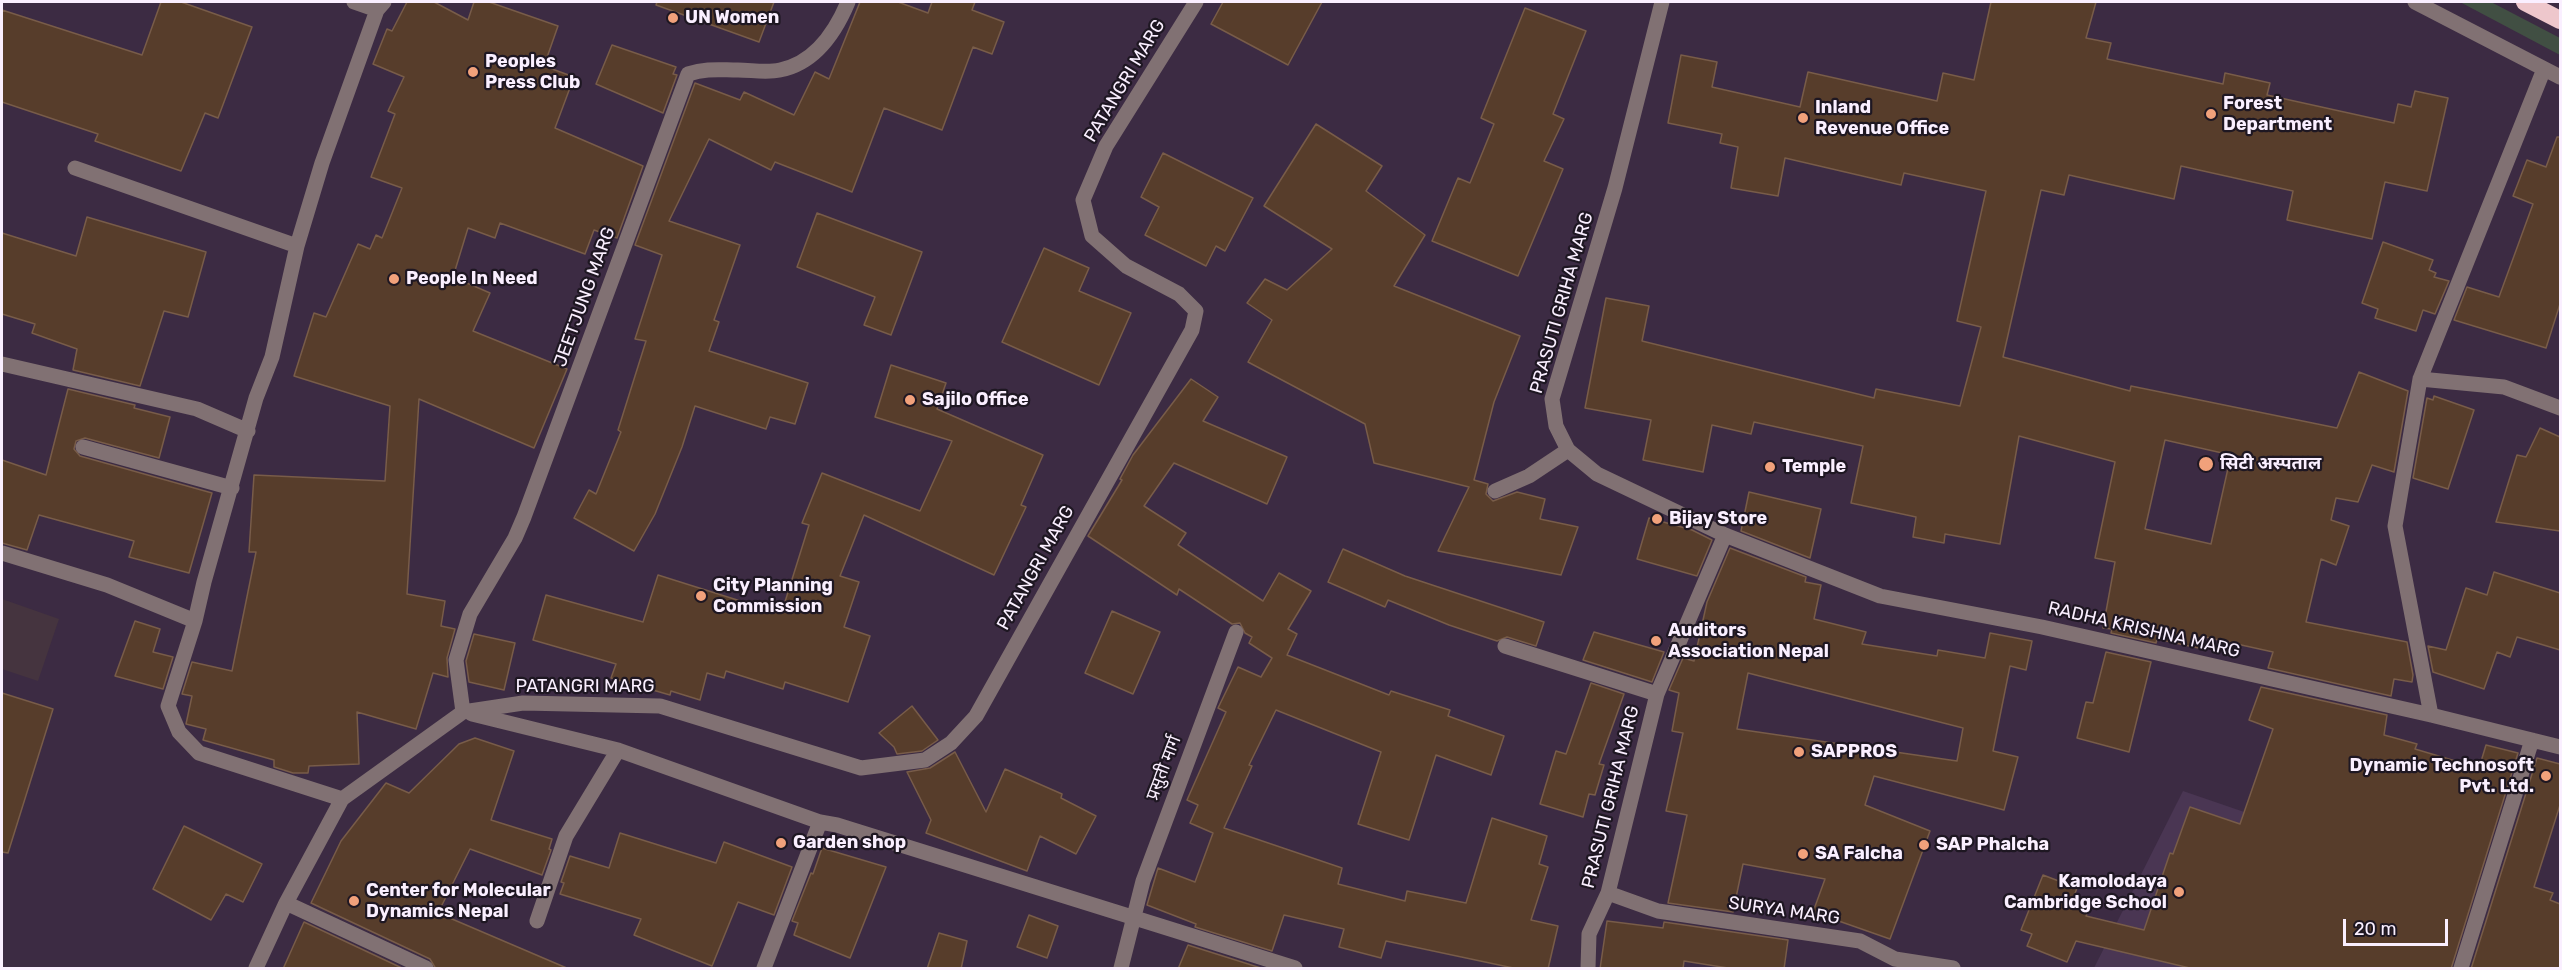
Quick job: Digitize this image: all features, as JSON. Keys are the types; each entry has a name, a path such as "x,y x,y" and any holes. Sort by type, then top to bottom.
{"highway":[{"path":"2525,2 2560,20"}],"street":[{"path":"342,799 199,753 179,732 168,706 195,621 204,582 248,431 272,357 297,246 322,163 381,6 354,2"},
{"name":"JEETJUNG MARG","path":"463,712 456,660 470,614 515,538 524,517 688,75 705,69 778,70 803,62 823,46 848,2"},
{"name":"PATANGRI MARG","path":"463,712 523,704 660,706 861,768 925,760 951,742 976,716 1192,330 1196,311 1179,294 1126,266 1092,236 1083,200 1106,146 1196,2"},
{"name":"PRASUTI GRIHA MARG","path":"1588,969 1590,934 1608,894 1658,694 1725,535 1597,474 1568,450 1556,426 1552,399 1615,188 1662,2"},
{"path":"2415,2 2560,77"},
{"path":"2431,715 2395,526 2420,379 2544,69"},
{"path":"75,168 297,246"},
{"path":"2,364 197,409 248,431"},
{"path":"2420,379 2504,387 2560,408"},
{"path":"83,447 232,488"},
{"path":"1495,491 1529,476 1568,450"},
{"name":"RADHA KRISHNA MARG","path":"1725,535 1880,596 2042,627 2431,715 2560,747"},
{"path":"2,553 106,585 195,621"},
{"name":"प्रसुती मार्ग","path":"1121,969 1143,881 1236,632"},
{"path":"1505,646 1658,694"},
{"path":"256,969 286,903 342,799 463,712 618,750 820,822 837,825 1295,969"},
{"path":"2461,969 2532,740"},
{"path":"537,921 566,836 618,750"},
{"path":"764,969 820,822"},
{"name":"SURYA MARG","path":"1608,894 1659,911 1860,941 1895,959 1953,969"},
{"path":"286,903 426,969"}],"shaded area":[{"path":"2,599 59,619 38,681 2,669"},
{"name":"Kamolodaya Cambridge School","path":"2183,791 2253,815 2199,968 2094,968"}],"green space":[{"path":"2460,2 2491,2 2560,38 2560,55"}],"building":[{"path":"161,2 181,2 252,27 218,118 205,113 181,171 95,141 98,134 2,102 2,10 142,55"},
{"path":"407,2 434,2 468,20 474,2 489,2 558,26 544,66 574,77 555,128 643,166 617,238 594,230 585,254 500,223 495,238 468,228 453,277 490,293 473,331 567,369 534,448 419,399 407,594 445,601 441,626 455,629 447,658 448,677 433,673 416,729 357,712 359,764 309,766 308,773 293,773 274,767 274,760 203,740 206,729 186,724 192,696 182,694 192,662 232,671 256,552 249,552 254,475 385,481 390,406 294,376 314,313 326,317 358,244 370,249 376,235 382,238 402,188 371,177 395,114 388,111 404,77 373,64 387,29 392,31"},
{"path":"657,2 774,2 759,42 656,5"},
{"path":"860,2 898,2 928,13 932,2 975,2 972,10 1004,22 992,54 973,47 942,130 884,108 852,192 775,162 771,170 709,139 669,221 740,245 714,320 719,322 709,351 808,383 795,424 770,417 766,429 695,406 682,447 655,514 634,551 574,518 589,490 596,494 621,432 618,430 646,341 635,339 662,255 635,245 695,83 740,100 744,92 794,115 815,72 829,79"},
{"path":"1223,2 1322,2 1288,65 1211,24"},
{"path":"1991,2 2096,2 2086,38 2111,43 2107,59 2223,84 2225,73 2270,83 2267,95 2394,123 2398,104 2411,107 2415,91 2448,98 2427,191 2385,182 2372,239 2287,220 2293,191 2181,166 2174,199 2069,175 2064,195 2041,190 2003,357 2130,391 2131,386 2337,428 2359,372 2408,391 2394,472 2372,465 2358,502 2336,498 2331,520 2349,526 2336,565 2321,559 2306,622 2407,642 2413,675 2412,682 2394,679 2391,696 2268,668 2273,652 2205,637 2203,649 2157,639 2156,643 2111,633 2112,629 2103,628 2115,562 2095,558 2115,462 2019,436 2000,544 1945,534 1944,543 1913,537 1916,517 1851,503 1863,446 1754,422 1751,434 1712,425 1703,472 1643,460 1651,420 1585,408 1606,298 1649,306 1642,341 1874,398 1876,389 1960,406 1981,327 1957,321 1986,191 1904,173 1901,185 1785,158 1778,196 1731,188 1738,147 1720,143 1722,134 1668,123 1681,55 1717,62 1712,87 1800,107 1808,72 1937,101 1943,73 1974,80","holes":["2165,440 2231,455 2211,544 2145,529"]},
{"path":"1525,8 1586,31 1553,114 1564,119 1544,161 1563,169 1518,276 1432,241 1458,178 1470,183 1494,124 1481,118"},
{"path":"612,45 676,67 673,74 677,75 663,113 596,84"},
{"path":"1316,124 1382,166 1366,191 1425,235 1394,286 1520,336 1494,402 1474,480 1488,484 1486,494 1493,501 1517,492 1545,499 1540,519 1578,527 1561,575 1438,551 1469,487 1374,463 1365,424 1248,362 1272,320 1247,303 1265,279 1287,290 1332,249 1264,206"},
{"path":"2557,137 2560,137 2560,304 2546,348 2454,320 2467,287 2499,297 2533,204 2513,196 2527,160 2546,167"},
{"path":"1163,153 1253,198 1225,251 1216,246 1206,266 1145,235 1159,207 1141,197"},
{"path":"817,213 922,252 891,335 864,325 875,297 797,267"},
{"path":"87,217 206,252 188,317 164,311 140,386 73,370 77,349 32,333 35,324 2,314 2,233 76,256"},
{"path":"2383,242 2433,260 2429,270 2436,273 2434,277 2449,281 2435,314 2423,310 2416,331 2375,318 2378,309 2362,303"},
{"path":"1044,248 1089,268 1079,291 1131,313 1099,385 1002,342"},
{"path":"891,365 946,383 937,409 1043,455 1021,505 1026,507 994,575 864,515 840,576 859,582 844,627 870,636 848,702 785,682 783,689 726,671 724,678 707,673 700,700 671,691 670,695 611,678 616,664 533,640 546,595 643,622 658,575 769,610 772,601 784,605 809,525 802,523 822,473 920,511 952,441 875,417"},
{"path":"1191,379 1218,397 1203,421 1287,457 1267,504 1174,463 1144,506 1186,533 1178,545 1263,601 1279,573 1311,591 1288,629 1297,634 1287,655 1389,695 1391,691 1450,710 1448,716 1504,736 1491,775 1436,755 1409,840 1358,824 1381,752 1276,710 1249,765 1252,766 1224,828 1342,868 1338,884 1405,901 1407,891 1466,903 1492,818 1547,836 1539,864 1548,867 1531,920 1558,926 1548,969 1518,969 1386,941 1381,958 1339,947 1344,929 1284,915 1272,951 1195,927 1196,924 1147,905 1158,868 1195,882 1213,833 1190,823 1198,805 1187,800 1226,712 1218,708 1238,667 1261,677 1272,658 1249,643 1252,637 1245,633 1240,623 1232,624 1179,589 1177,595 1088,536 1122,480 1120,479 1133,455"},
{"path":"68,389 135,405 134,408 170,417 159,458 85,438 76,441 74,449 80,456 212,493 189,573 129,557 134,541 39,515 27,550 2,543 2,460 46,475"},
{"path":"2434,396 2474,410 2448,489 2413,478 2427,398 2433,400"},
{"path":"2540,428 2560,437 2560,531 2496,522 2517,455 2526,457"},
{"path":"1749,492 1821,509 1810,558 1741,531"},
{"path":"1649,518 1692,530 1712,540 1697,576 1637,559"},
{"path":"1730,548 1806,577 1805,582 1821,585 1814,619 1866,632 1862,644 1937,656 1938,650 1985,658 1990,633 2032,641 2026,670 2010,666 1993,751 2018,757 2004,810 1874,776 1865,805 1930,831 1890,939 1813,912 1825,879 1743,864 1733,912 1668,903 1687,815 1666,811 1683,733 1672,731 1679,693 1669,690 1683,658 1694,661 1707,602","holes":["1748,673 1963,728 1957,761 1737,729"]},
{"path":"1343,549 1405,576 1544,622 1536,646 1507,637 1497,641 1449,625 1388,600 1385,607 1328,582"},
{"path":"2494,572 2560,593 2560,650 2517,637 2510,657 2497,652 2484,689 2433,672 2428,646 2446,650 2466,588 2487,595"},
{"path":"1112,611 1160,632 1133,694 1085,673"},
{"path":"135,621 160,629 153,652 173,657 163,689 115,676"},
{"path":"1594,632 1664,652 1652,682 1583,660"},
{"path":"474,634 515,643 504,690 469,682 466,661"},
{"path":"2106,652 2151,662 2129,752 2077,738 2086,702 2093,703"},
{"path":"1591,683 1624,694 1599,764 1604,765 1595,795 1589,794 1583,817 1540,804 1556,751 1566,754"},
{"path":"2261,687 2387,715 2384,735 2417,744 2415,749 2479,768 2486,745 2518,753 2451,969 2194,969 2076,941 2067,962 2027,946 2032,934 2021,930 2043,875 2077,888 2073,899 2090,906 2086,916 2144,930 2170,853 2173,854 2190,807 2240,824 2273,729 2249,720"},
{"path":"2,693 53,709 8,853 2,852"},
{"path":"912,706 938,740 922,751 897,754 894,747 879,733"},
{"path":"475,738 514,751 491,820 552,839 549,849 551,850 542,875 470,849 438,913 569,969 436,969 430,959 311,903 341,841 386,783 409,793 459,744"},
{"path":"955,752 986,812 1005,769 1062,794 1061,798 1096,816 1076,854 1040,836 1027,871 926,833 931,820 907,772 930,768"},
{"path":"2537,758 2560,764 2560,805 2534,887 2553,893 2550,900 2560,904 2560,969 2471,969"},
{"path":"184,826 262,864 243,902 226,894 211,920 153,889"},
{"path":"620,833 716,863 724,842 792,867 774,915 738,902 712,966 634,935 641,919 560,894 564,883 561,882 570,856 609,868"},
{"path":"822,848 886,867 850,958 794,935 798,923 792,921"},
{"path":"1029,915 1058,926 1047,958 1017,947"},
{"path":"1607,921 1663,928 1664,922 1788,940 1784,969 1728,968 1684,961 1683,969 1600,969"},
{"path":"304,922 404,969 283,969"},
{"path":"939,933 967,941 961,969 927,969"},
{"path":"1188,945 1264,969 1178,969"}],"place":[{"name":"UN Women","path":"673,18"},
{"name":"Peoples Press Club","path":"473,72"},
{"name":"Forest Department","path":"2211,114"},
{"name":"Inland Revenue Office","path":"1803,118"},
{"name":"People In Need","path":"394,279"},
{"name":"Sajilo Office","path":"910,400"},
{"name":"सिटी अस्पताल","path":"2206,464"},
{"name":"Temple","path":"1770,467"},
{"name":"Bijay Store","path":"1657,519"},
{"name":"City Planning Commission","path":"701,596"},
{"name":"Auditors Association Nepal","path":"1656,641"},
{"name":"SAPPROS","path":"1799,752"},
{"name":"Dynamic Technosoft Pvt. Ltd.","path":"2546,776"},
{"name":"Garden shop","path":"781,843"},
{"name":"SAP Phalcha","path":"1924,845"},
{"name":"SA Falcha","path":"1803,854"},
{"name":"Kamolodaya Cambridge School","path":"2179,892"},
{"name":"Center for Molecular Dynamics Nepal","path":"354,901"}]}
